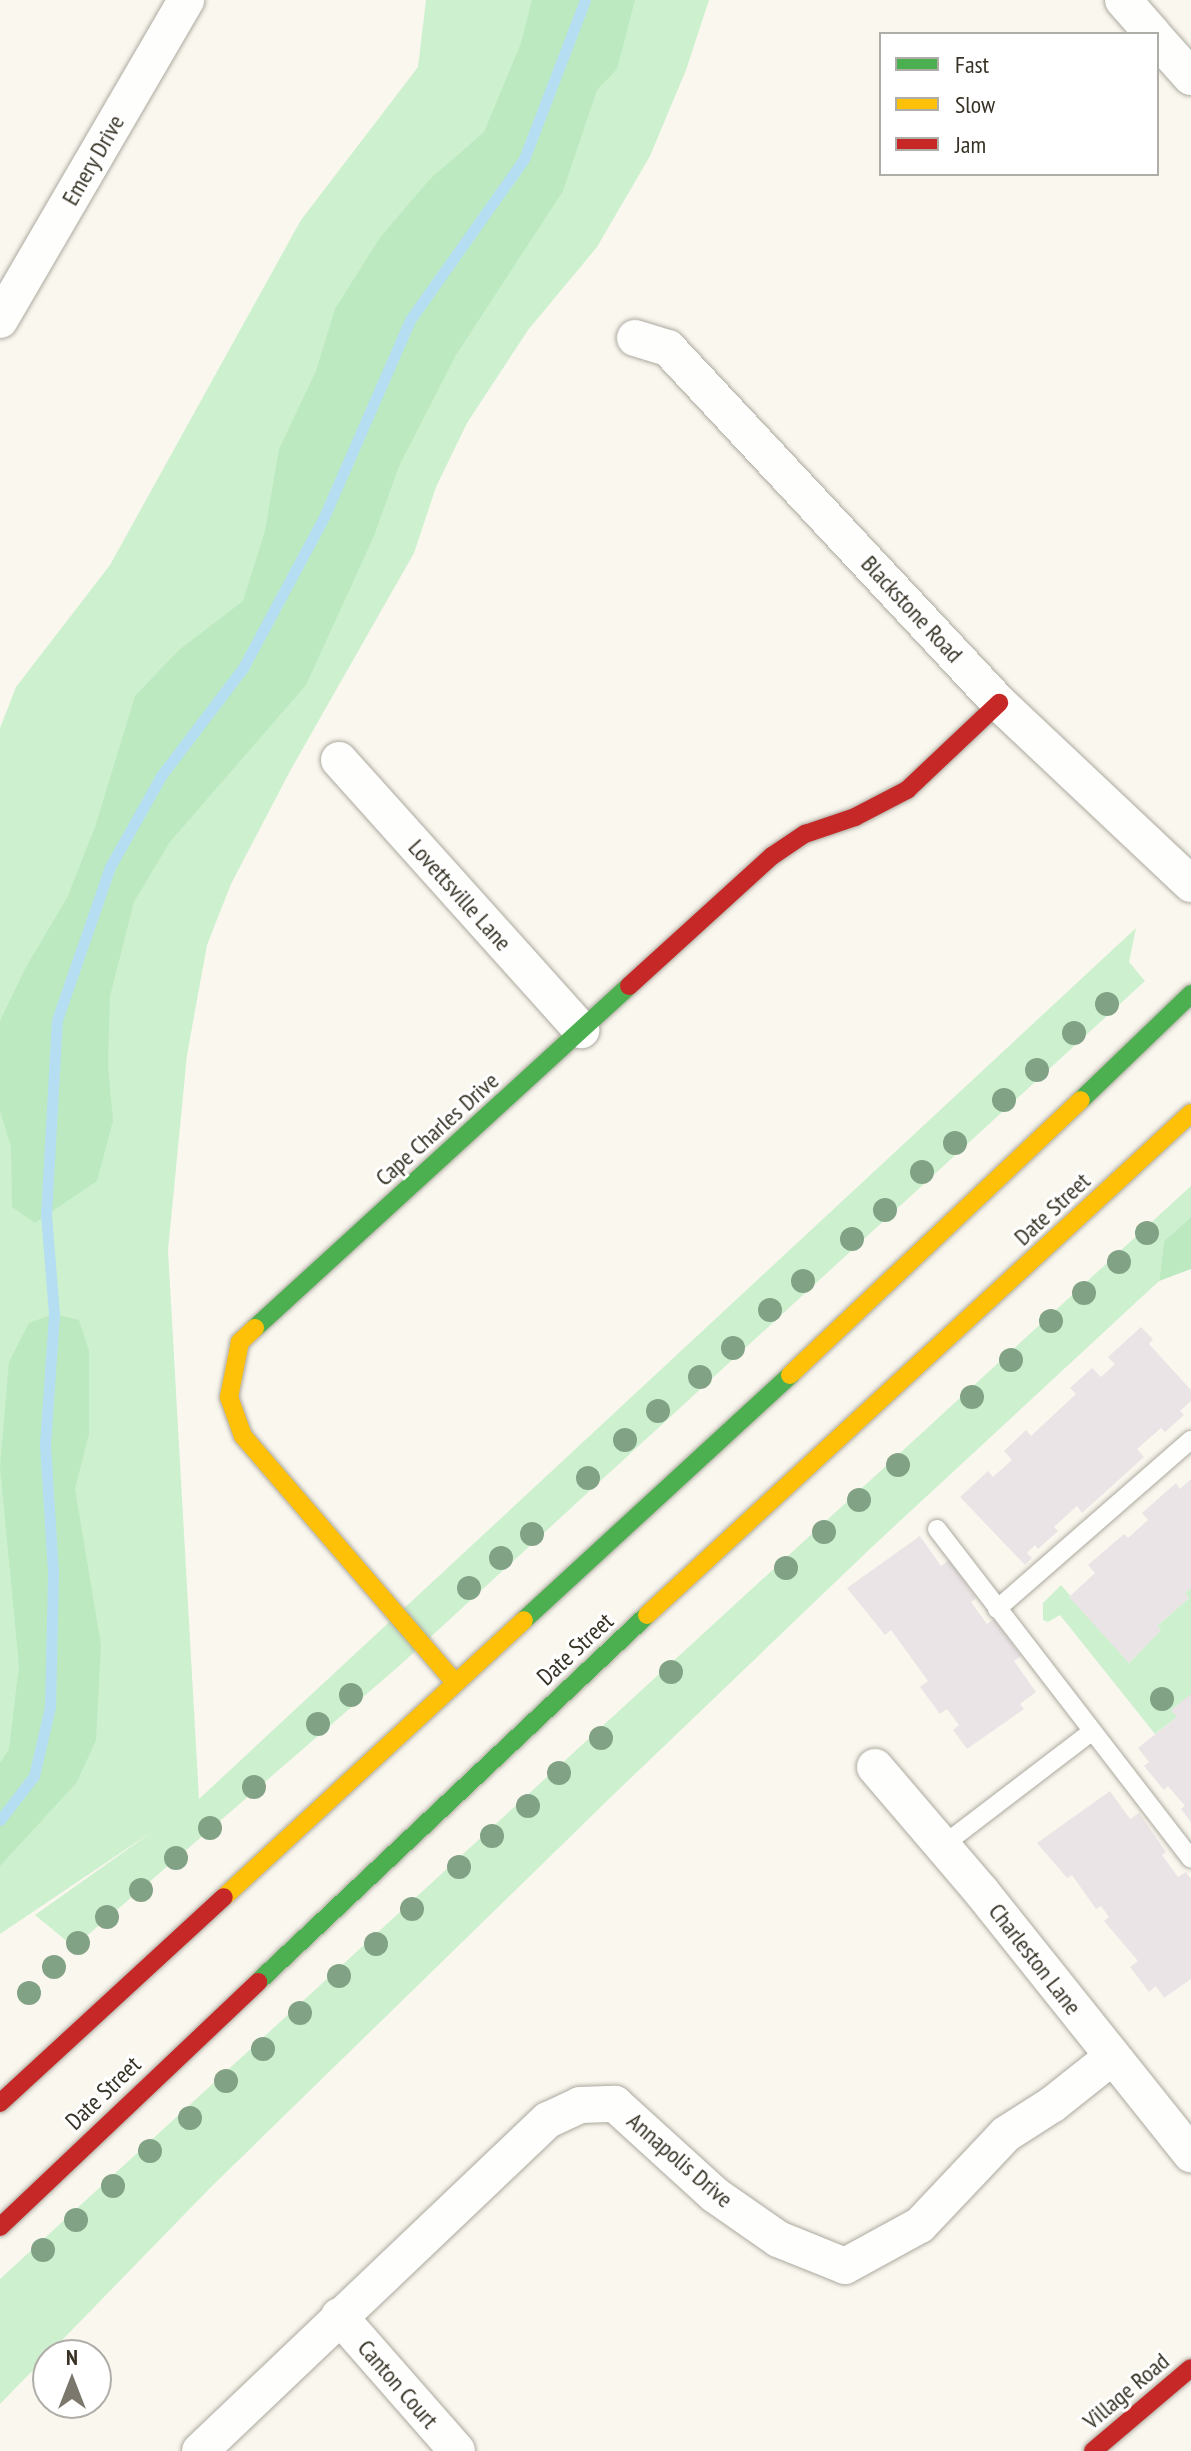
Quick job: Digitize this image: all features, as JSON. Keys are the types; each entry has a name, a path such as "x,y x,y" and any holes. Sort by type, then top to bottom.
{"main road":[{"name":"Cape Charles Drive","path":"454,1681 243,1436 229,1397 240,1342 772,856 805,834 855,817 907,790 999,703"},
{"path":"0,2103 454,1681 920,1255 1191,994"},
{"name":"Date Street","path":"0,2227 492,1758 1191,1113"},
{"name":"Village Road","path":"1093,2451 1191,2368"}],"street":[{"name":"Emery Drive","path":"0,320 186,0"},
{"path":"1159,35 1191,77"},
{"name":"Blackstone Road","path":"635,338 668,348 999,703 1191,884"},
{"name":"Lovettsville Lane","path":"339,760 581,1030"},
{"name":"Charleston Lane","path":"875,1767 1191,2154"},
{"name":"Annapolis Drive","path":"200,2451 548,2120 580,2105 615,2104 715,2195 778,2239 845,2266 920,2225 1006,2134 1053,2104 1112,2057"},
{"name":"Canton Court","path":"339,2316 457,2451"}],"lane":[{"path":"997,1609 1191,1440"},
{"path":"937,1529 1191,1859"},
{"path":"942,1846 1091,1732"}],"green space":[{"path":"426,0 709,0 686,70 650,156 597,247 528,330 467,423 436,487 414,553 290,771 231,884 207,945 187,1055 168,1250 199,1799 1136,928 1129,962 1145,981 399,1666 74,1947 35,1915 156,1829 0,1934 0,728 16,687 110,565 301,220 418,67"},
{"path":"532,0 635,0 617,69 597,90 563,191 456,355 399,466 374,536 306,685 169,843 134,902 110,996 108,1065 113,1121 97,1181 35,1223 12,1207 11,1147 0,1111 0,1021 26,967 67,898 95,827 135,696 179,650 243,601 265,531 279,449 316,371 335,309 379,239 429,180 484,132 521,43"},
{"path":"1191,1186 1191,1217 1164,1241 1159,1281 873,1546 612,1796 210,2188 63,2339 32,2339 32,2371 0,2404 0,2279"},
{"path":"1191,1217 1191,1269 1159,1281 1164,1241"},
{"path":"54,1314 79,1320 89,1351 89,1434 75,1489 101,1645 96,1740 77,1782 0,1866 0,1763 9,1749 19,1666 0,1467 9,1362 29,1323"},
{"path":"1061,1585 1129,1663 1161,1630 1157,1626 1189,1598 1185,1593 1191,1588 1191,1694 1177,1717 1155,1734 1060,1615 1048,1622 1043,1620 1043,1603"}],"building":[{"path":"1141,1327 1153,1339 1149,1344 1191,1390 1191,1401 1180,1411 1184,1415 1165,1432 1161,1428 1137,1449 1144,1457 1082,1513 1077,1506 1054,1527 1058,1531 1038,1549 1035,1545 1027,1553 1032,1558 1025,1565 960,1497 988,1471 993,1477 1012,1460 1004,1451 1026,1430 1031,1436 1076,1394 1070,1388 1092,1368 1101,1377 1115,1364 1108,1357"},
{"path":"1191,1479 1191,1588 1185,1593 1189,1598 1157,1626 1161,1630 1129,1663 1069,1597 1095,1573 1088,1565 1124,1534 1128,1538 1148,1520 1142,1513 1176,1483 1180,1489"},
{"path":"920,1536 941,1566 949,1560 976,1598 971,1602 987,1624 994,1619 1021,1656 1014,1661 1036,1692 1020,1704 1024,1709 967,1749 953,1730 959,1725 947,1709 940,1714 920,1687 928,1681 891,1630 885,1635 847,1588"},
{"path":"1191,1694 1191,1822 1181,1809 1185,1806 1168,1786 1164,1790 1144,1766 1149,1762 1138,1748 1177,1717 1171,1710"},
{"path":"1110,1791 1130,1819 1139,1813 1166,1852 1162,1855 1178,1877 1186,1872 1191,1879 1191,1979 1164,1998 1156,1986 1149,1992 1130,1967 1138,1961 1104,1921 1109,1917 1101,1906 1096,1909 1072,1875 1067,1878 1037,1843"}],"waterway":[{"path":"0,1820 34,1776 50,1707 53,1572 45,1444 54,1314 46,1215 57,1020 110,867 161,776 243,668 324,517 410,320 524,159 585,0"}],"traffic: fast":[{"path":"255,1328 629,986"},
{"path":"1081,1100 1191,994"},
{"path":"524,1620 790,1375"},
{"path":"258,1982 647,1615"}],"traffic: slow":[{"path":"790,1375 1081,1100"},
{"path":"647,1615 1191,1113"},
{"path":"255,1328 240,1342 229,1397 243,1436 454,1681"},
{"path":"224,1897 524,1620"}],"traffic: jam":[{"path":"629,986 772,856 805,834 855,817 907,790 999,703"},
{"path":"0,2103 224,1897"},
{"path":"0,2227 258,1982"},
{"path":"1093,2451 1191,2368"}]}
